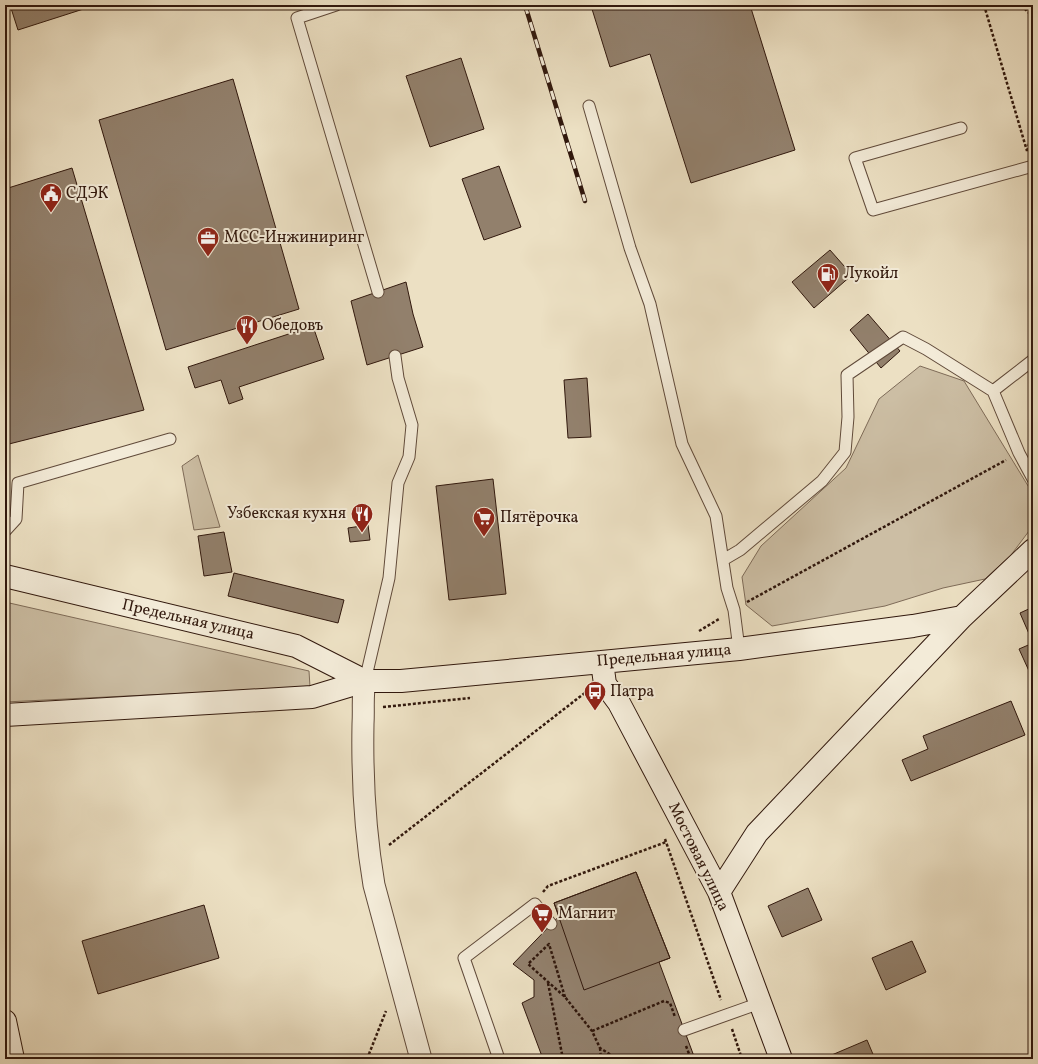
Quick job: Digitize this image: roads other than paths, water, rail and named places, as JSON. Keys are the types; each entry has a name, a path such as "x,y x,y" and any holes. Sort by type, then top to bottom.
{"street":[{"path":"719,892 757,833 962,617 1033,550"},
{"name":"Предельная улица","path":"5,576 296,646 364,681"},
{"name":"Предельная улица","path":"5,715 312,698 364,681 401,681 738,650 913,626 962,617"},
{"name":"Мостовая улица","path":"602,662 605,684 619,704 719,892 781,1059"},
{"path":"364,681 362,693 364,718 362,772 370,860 374,885 421,1059"},
{"path":"5,1021 13,1059"}],"lane":[{"path":"336,5 297,18 378,292"},
{"path":"589,106 630,248 650,304 682,444 716,516 727,588 734,610 738,650"},
{"path":"961,128 855,158 873,210 1033,166"},
{"path":"723,560 740,550 822,480 845,452 848,417 847,375 903,337 926,349 993,391 1018,453 1033,479"},
{"path":"364,681 389,578 398,484 409,456 412,425 398,378 395,356"},
{"path":"993,391 1033,360"},
{"path":"5,531 16,519 18,483 170,440"},
{"path":"499,1059 464,958 535,904 551,924"},
{"path":"681,1027 726,1015 760,1003"}],"railway":[{"path":"525,5 585,201"}],"place":[{"name":"СДЭК","path":"51,214"},
{"name":"МСС-Инжиниринг","path":"208,258"},
{"name":"Лукойл","path":"828,294"},
{"name":"Обедовъ","path":"247,346"},
{"name":"Узбекская кухня","path":"362,534"},
{"name":"Пятёрочка","path":"484,538"},
{"name":"Патра","path":"595,712"},
{"name":"Магнит","path":"542,934"}]}
